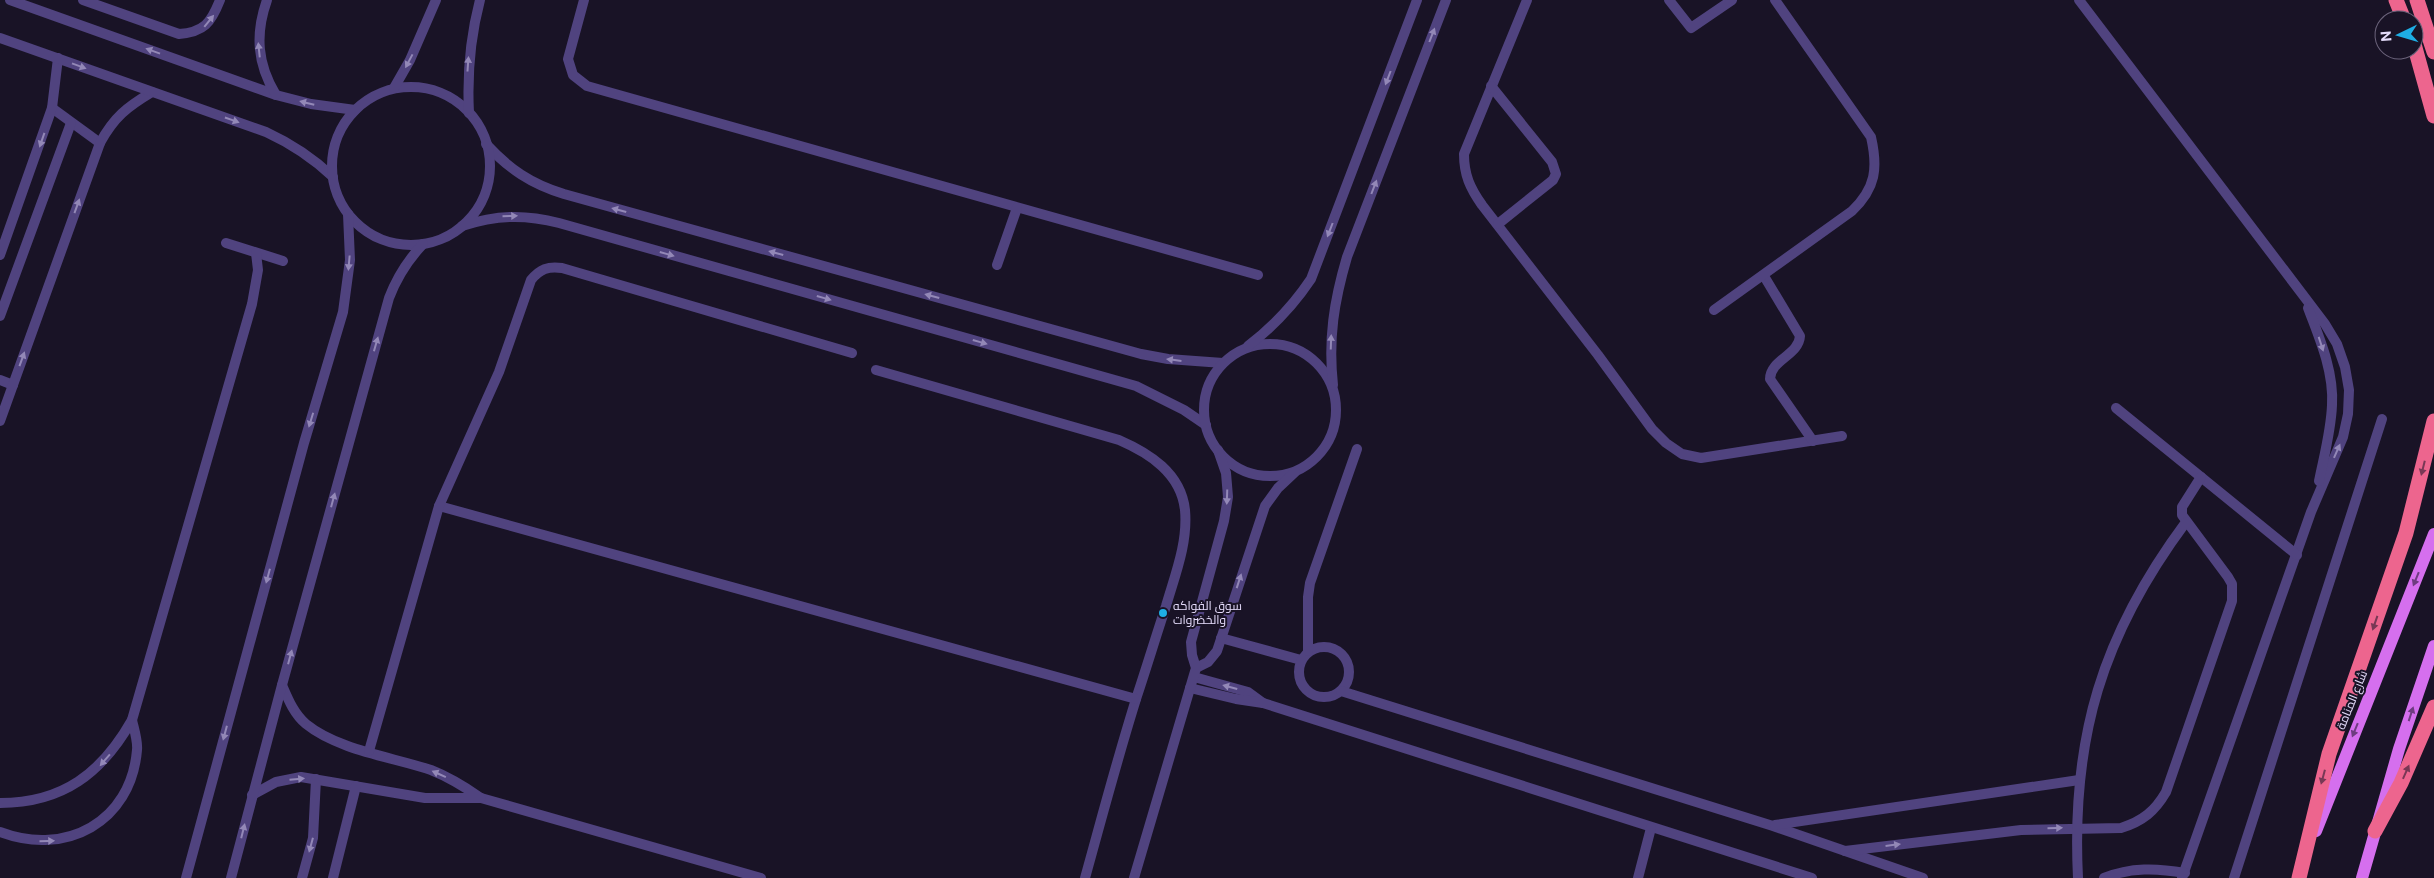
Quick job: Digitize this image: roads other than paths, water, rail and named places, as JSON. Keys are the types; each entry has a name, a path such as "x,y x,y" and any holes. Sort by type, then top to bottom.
{"highway":[{"path":"2417,0 2434,52"},
{"path":"2418,60 2434,116"},
{"path":"2299,878 2329,754 2406,533 2434,421"},
{"path":"2376,831 2401,783 2434,707"}],"main road":[{"name":"شارع المنامة","path":"2299,878 2332,788 2434,534"},
{"path":"2362,878 2399,749 2434,646"}],"street":[{"path":"10,0 276,95 311,104 355,110"},
{"path":"83,0 179,34 195,33 208,24 220,0"},
{"path":"268,0 262,15 258,43 263,70 276,95"},
{"path":"394,88 410,60 436,0"},
{"path":"469,112 467,79 470,46 480,0"},
{"path":"584,0 568,59 574,75 587,86 1258,276"},
{"path":"1134,878 1195,673 1191,642 1224,521 1228,497 1226,473 1206,425 1204,403 1210,381 1223,363 1271,328 1293,305 1311,278 1417,0"},
{"path":"1195,673 1217,651 1265,506 1278,488 1295,472 1316,458 1330,439 1337,415 1330,348 1331,323 1337,290 1446,0"},
{"path":"1527,0 1464,154 1464,172 1471,190 1652,429 1666,443 1682,454 1702,458 1842,436"},
{"path":"1669,0 1691,28 1732,0"},
{"path":"1714,310 1764,276 1852,211 1863,200 1873,180 1875,158 1871,137 1775,0"},
{"path":"2079,0 2325,324 2337,344 2345,367 2349,390 2348,414 2343,437 2311,512"},
{"path":"0,38 266,132 294,145 315,159 333,177"},
{"path":"0,255 52,108 58,58"},
{"path":"1491,86 1552,162 1556,174 1553,180 1498,224"},
{"path":"414,87 434,90 453,99 469,112 479,127 486,144 489,162 486,188 475,212 462,226 444,238 423,244 402,245 382,240 363,229 348,214 338,197 333,177 332,159 336,141 344,124 355,110 373,96 394,88 414,87"},
{"path":"0,421 100,143 110,125 126,108 152,92"},
{"path":"52,108 100,143"},
{"path":"0,316 71,123"},
{"path":"486,144 502,162 542,188 1140,354 1168,359 1223,363"},
{"path":"997,265 1017,208"},
{"path":"186,878 304,442 343,312 350,260 348,214"},
{"path":"462,226 486,218 510,216 534,217 559,223 1136,386 1184,410 1206,425"},
{"path":"226,243 283,261"},
{"path":"231,878 252,795 389,298 396,278 408,260 423,244"},
{"path":"0,803 19,803 48,797 74,785 98,768 118,746 132,720 252,304 258,270 256,253"},
{"path":"369,751 440,506 499,372 531,280 536,273 544,268 562,268 852,353"},
{"path":"1764,276 1800,336 1799,344 1772,371 1770,379 1813,441"},
{"path":"2104,878 2138,869 2162,868 2183,875 2297,555 2311,512 2330,434 2332,403 2330,373 2324,351 2304,298"},
{"path":"1245,348 1272,343 1299,350 1321,366 1334,390"},
{"path":"876,370 1119,440 1142,450 1162,465 1177,485 1185,509 1185,534 1180,562 1136,699 1085,878"},
{"path":"0,380 13,385"},
{"path":"2116,408 2297,555"},
{"path":"2234,878 2382,418"},
{"path":"1308,652 1308,597 1310,582 1356,449"},
{"path":"1218,450 1233,464 1252,474 1274,476 1295,472"},
{"path":"1845,851 2021,830 2121,828 2135,824 2148,816 2159,805 2166,792 2230,609 2233,593 2228,577 2182,515 2182,507 2201,477"},
{"path":"440,506 1136,699"},
{"path":"2078,878 2076,828 2079,780 2092,711 2114,643 2146,580 2186,522"},
{"path":"1221,638 1301,660"},
{"path":"1318,647 1329,647 1339,651 1347,660 1350,671 1348,682 1341,691 1332,696 1322,698 1312,695 1304,689 1299,680 1298,670 1301,660 1308,652 1318,647"},
{"path":"1195,673 1248,692 1263,703"},
{"path":"282,685 294,711 305,723 334,739 432,770 457,782 481,798"},
{"path":"1190,688 1236,700 1263,703 1812,878"},
{"path":"1341,691 1773,826 1923,878"},
{"path":"0,833 26,841 54,841 80,834 103,820 121,799 133,775 137,748 132,720"},
{"path":"252,795 276,782 301,777 425,798 481,798 761,878"},
{"path":"302,878 313,838 316,779"},
{"path":"1773,826 2079,780"},
{"path":"332,878 356,786"},
{"path":"1638,878 1651,828"}],"place":[{"name":"سوق الفواكه والخضروات","path":"1163,613"}]}
